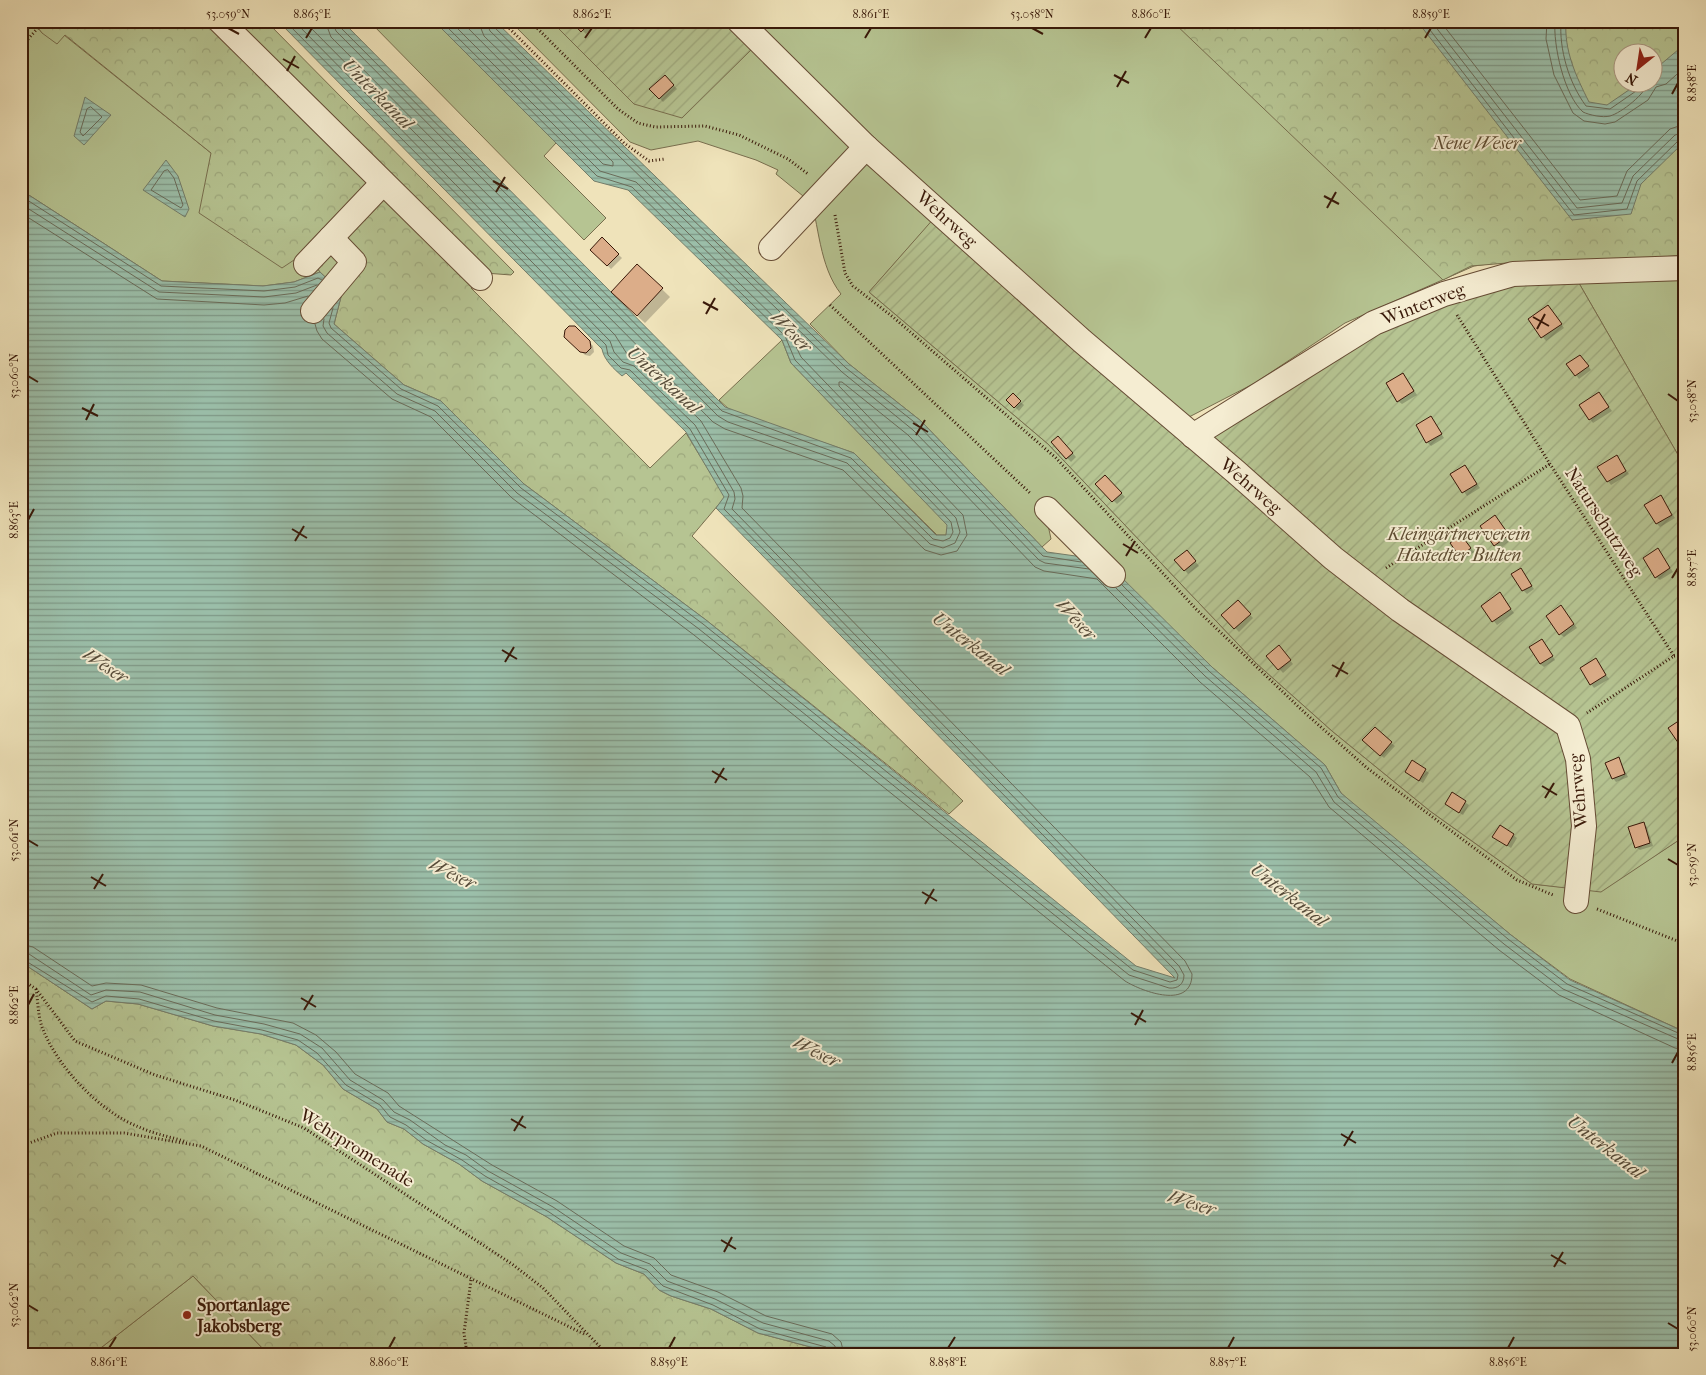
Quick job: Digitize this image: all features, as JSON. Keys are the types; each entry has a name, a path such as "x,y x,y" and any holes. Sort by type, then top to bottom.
{"street":[{"path":"220,21 382,184 480,278"},
{"name":"Wehrweg","path":"739,21 866,146 1082,341 1363,582 1568,726 1578,759 1584,826 1576,901"},
{"path":"771,248 866,146"},
{"path":"306,264 382,184"},
{"path":"313,311 354,262 331,238"},
{"name":"Winterweg","path":"1193,436 1374,323 1444,294 1513,274 1685,268"},
{"path":"1047,510 1113,575"}],"path":[{"path":"21,47 44,21"},
{"path":"502,21 624,143 649,161 665,159"},
{"path":"530,21 618,109 638,123 655,127 705,126 739,135 788,159 828,188 833,202 845,273 853,286 893,317 1056,458 1196,609 1304,712 1367,768 1517,880 1552,895 1576,901 1685,944"},
{"name":"Naturschutzweg","path":"1444,294 1550,464 1674,656"},
{"path":"830,305 1047,510"},
{"path":"1363,582 1550,464"},
{"path":"1568,726 1674,656 1684,657"},
{"name":"Wehrpromenade","path":"21,979 36,989 75,1041 155,1075 235,1100 304,1128 512,1264 543,1288 607,1354"},
{"path":"36,989 42,1027 79,1085 103,1107 139,1127 201,1146 471,1280 587,1335"},
{"path":"21,1146 57,1133 114,1133 201,1146"},
{"path":"467,1354 464,1333 471,1280"}],"green space":[{"path":"21,21 33,21 42,33 64,35 211,153 306,252 320,272 294,282 263,286 162,281 21,190"},
{"path":"33,21 266,21 514,272 511,275 485,273 471,288 650,468 686,433 725,497 692,536 963,801 949,814 706,620 524,484 441,401 404,385 334,324 342,293 320,272 306,252 282,268 199,213 211,153 65,35 57,44 42,33"},
{"path":"369,21 434,21 556,143 544,156 606,218 584,240"},
{"path":"510,21 551,21 634,104 752,49 933,220 869,292 1048,444 1256,663 1332,731 1430,811 1532,884 1601,891 1685,836 1685,1032 1570,979 1511,935 1355,806 1341,793 1325,765 1048,525 1051,539 1042,547 921,421 849,364 810,324 841,294 828,271 820,245 809,191 803,196 776,174 778,170 756,160 698,141 651,150 630,142"},
{"path":"551,21 724,21 752,49 682,118 634,104"},
{"path":"751,21 1417,21 1685,141 1685,258 1555,263 1540,257 1474,266 1345,323 1255,383 1189,417 1055,305 874,139"},
{"name":"Neue Weser","path":"1172,21 1685,21 1685,255 1638,259 1543,260 1471,266 1443,280"},
{"name":"Kleingärtnerverein Hastedter Bulten","path":"943,208 1191,443 1378,331 1439,305 1515,285 1576,278 1685,467 1685,836 1601,892 1532,884 1430,811 1332,731 1256,663 1048,444 869,292"},
{"path":"1685,275 1685,467 1576,278"},
{"path":"782,340 791,363 948,525 946,535 937,535 854,453 731,411 719,400"},
{"path":"21,962 92,1009 106,1001 138,1004 213,1026 261,1034 296,1045 323,1065 343,1089 377,1109 387,1122 404,1129 423,1144 459,1164 482,1181 547,1217 616,1263 644,1274 659,1290 671,1296 711,1309 758,1333 837,1354 268,1354 193,1276 93,1354 21,1354"},
{"name":"Sportanlage Jakobsberg","path":"193,1276 268,1354 93,1354"}],"water":[{"path":"278,21 342,21 725,407 854,453 936,535 946,535 947,525 791,363 782,340 628,190 594,181 434,21 495,21 849,364 921,421 1047,552 1097,559 1107,563 1213,668 1325,765 1341,793 1511,935 1570,980 1685,1032 1685,1354 837,1354 758,1333 711,1309 671,1296 659,1290 644,1274 616,1263 547,1217 482,1181 459,1164 423,1144 404,1129 387,1122 377,1109 343,1089 323,1065 296,1045 261,1034 213,1026 138,1004 106,1001 92,1009 21,962 21,190 162,281 263,286 294,282 320,272 342,293 334,324 404,385 441,401 524,484 706,620 1136,966 1175,978 716,508 724,497 686,432 626,373 622,376 607,361 602,349"},
{"name":"Neue Weser","path":"1417,21 1566,21 1569,53 1575,73 1584,92 1589,102 1607,105 1626,92 1664,92 1664,62 1685,44 1685,141 1641,184 1631,214 1572,220"},
{"path":"85,97 111,115 84,145 74,136"},
{"path":"166,160 178,176 189,209 185,217 143,190"}],"building":[{"path":"571,21 592,21 581,32"},
{"path":"665,75 674,85 659,99 649,89"},
{"path":"602,237 619,254 607,266 590,250"},
{"path":"637,264 663,288 637,316 611,292"},
{"path":"1548,305 1562,324 1541,338 1528,319"},
{"path":"569,326 575,326 590,341 591,348 586,353 580,352 564,337 565,330"},
{"path":"1580,355 1589,366 1575,376 1566,364"},
{"path":"1403,373 1414,391 1397,402 1386,383"},
{"path":"1599,392 1609,407 1589,420 1579,405"},
{"path":"1013,393 1021,401 1014,408 1006,400"},
{"path":"1431,416 1442,434 1426,443 1416,425"},
{"path":"1058,436 1073,453 1066,459 1051,442"},
{"path":"1617,455 1626,471 1607,482 1597,467"},
{"path":"1465,465 1477,484 1462,493 1450,474"},
{"path":"1105,475 1122,493 1112,502 1095,484"},
{"path":"1661,495 1672,515 1656,524 1644,505"},
{"path":"1495,515 1509,535 1494,546 1480,526"},
{"path":"1461,535 1471,548 1460,557 1450,543"},
{"path":"1658,548 1670,568 1655,578 1643,558"},
{"path":"1187,550 1196,561 1184,571 1174,560"},
{"path":"1521,568 1532,586 1522,591 1511,574"},
{"path":"1500,592 1511,609 1492,622 1481,606"},
{"path":"1238,600 1251,614 1234,629 1221,615"},
{"path":"1561,605 1574,624 1559,635 1546,616"},
{"path":"1542,639 1553,656 1540,664 1529,647"},
{"path":"1279,645 1291,660 1278,670 1266,656"},
{"path":"1596,658 1606,675 1590,685 1580,668"},
{"path":"1683,718 1685,740 1679,744 1668,728"},
{"path":"1375,727 1392,742 1380,756 1362,740"},
{"path":"1619,757 1625,774 1612,779 1605,763"},
{"path":"1412,760 1426,769 1419,781 1405,772"},
{"path":"1452,792 1466,801 1459,813 1445,804"},
{"path":"1644,822 1650,843 1635,848 1628,827"},
{"path":"1500,825 1514,834 1507,846 1492,837"}],"place":[{"name":"Sportanlage Jakobsberg","path":"187,1315"}],"water label":[{"name":"Unterkanal","path":"378,93"},
{"name":"Weser","path":"792,331"},
{"name":"Unterkanal","path":"664,379"},
{"name":"Weser","path":"1077,619"},
{"name":"Unterkanal","path":"971,643"},
{"name":"Weser","path":"106,665"},
{"name":"Weser","path":"453,873"},
{"name":"Unterkanal","path":"1289,894"},
{"name":"Weser","path":"817,1051"},
{"name":"Unterkanal","path":"1606,1146"},
{"name":"Weser","path":"1192,1202"}]}
